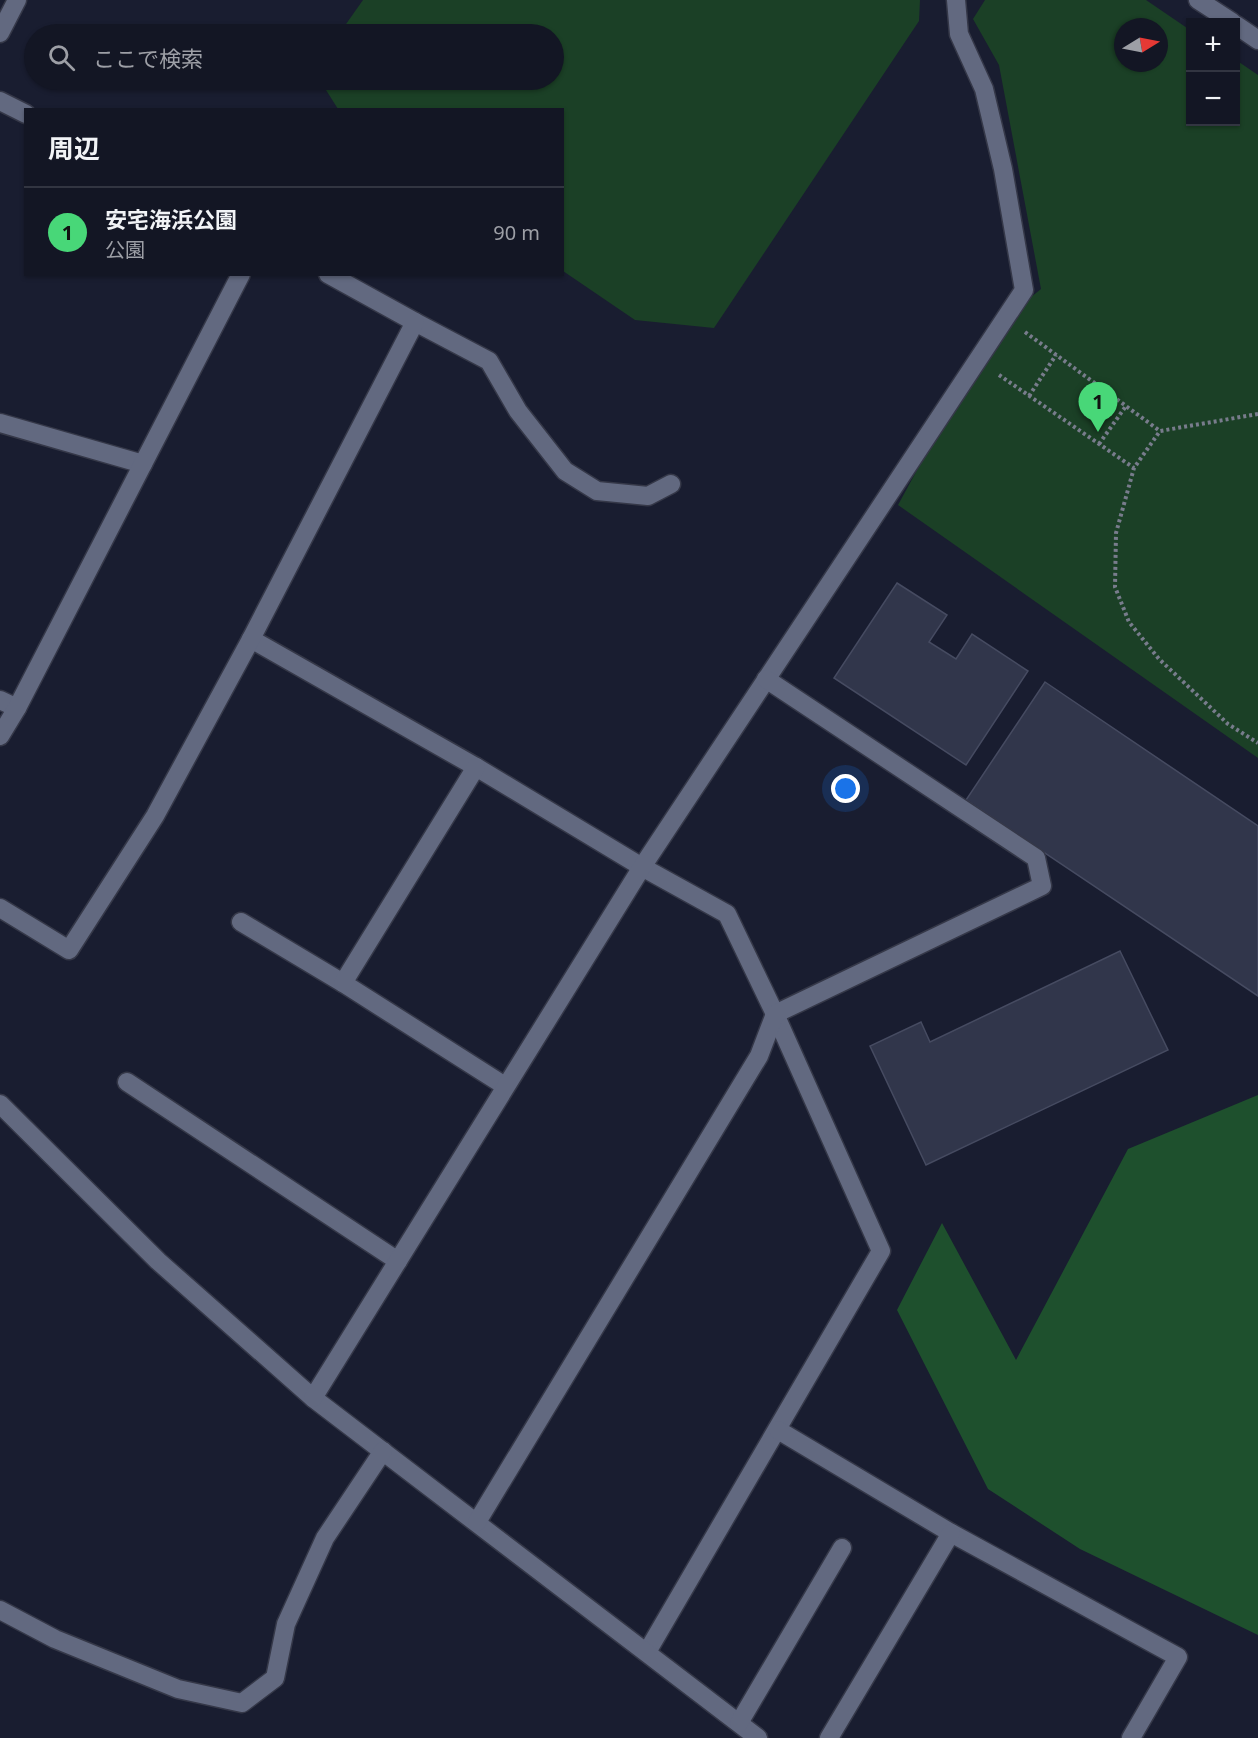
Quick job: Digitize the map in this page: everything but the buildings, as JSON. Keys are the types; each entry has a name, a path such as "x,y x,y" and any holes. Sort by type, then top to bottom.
{"street":[{"path":"0,33 17,0"},
{"path":"313,1398 642,867 1024,290 1003,169 987,100 959,33 956,0"},
{"path":"1198,0 1225,18"},
{"path":"1240,28 1258,40"},
{"path":"0,101 24,113"},
{"path":"0,736 17,708 240,276"},
{"path":"332,276 489,361 518,411 565,471 597,491 648,496 671,484"},
{"path":"0,908 69,950 155,816 251,639 415,322"},
{"path":"0,423 143,464"},
{"path":"251,639 476,767 642,867 727,914 775,1014 881,1251 647,1652"},
{"path":"477,1522 759,1056 775,1014 1042,886 1036,858 766,679"},
{"path":"0,700 17,708"},
{"path":"342,982 476,767"},
{"path":"241,922 342,982 505,1086"},
{"path":"127,1082 398,1261"},
{"path":"0,1104 158,1261 313,1398 758,1738"},
{"path":"778,1430 951,1533 1178,1657 1131,1738"},
{"path":"0,1610 55,1639 178,1689 242,1703 275,1678 286,1624 325,1538 383,1451"},
{"path":"829,1738 951,1533"},
{"path":"739,1723 842,1548"}],"path":[{"path":"1005,318 1160,431"},
{"path":"1029,396 1056,355"},
{"path":"977,360 1134,468"},
{"path":"1099,444 1126,406"},
{"path":"1258,414 1160,431 1134,468 1116,533 1115,587 1129,622 1159,659 1228,724 1258,742"}],"green space":[{"path":"363,0 920,0 919,21 714,328 635,320 564,272 564,108 337,108 326,90 564,90 564,24 346,24"},
{"path":"985,0 1146,0 1186,27 1186,126 1240,126 1240,63 1258,75 1258,758 898,505 977,360 1005,318 1041,289 999,65 973,19"},
{"path":"1258,1095 1258,1635 1080,1549 988,1489 897,1310 942,1223 1016,1360 1128,1149"}],"place":[{"name":"安宅海浜公園","path":"1098,432"}]}
